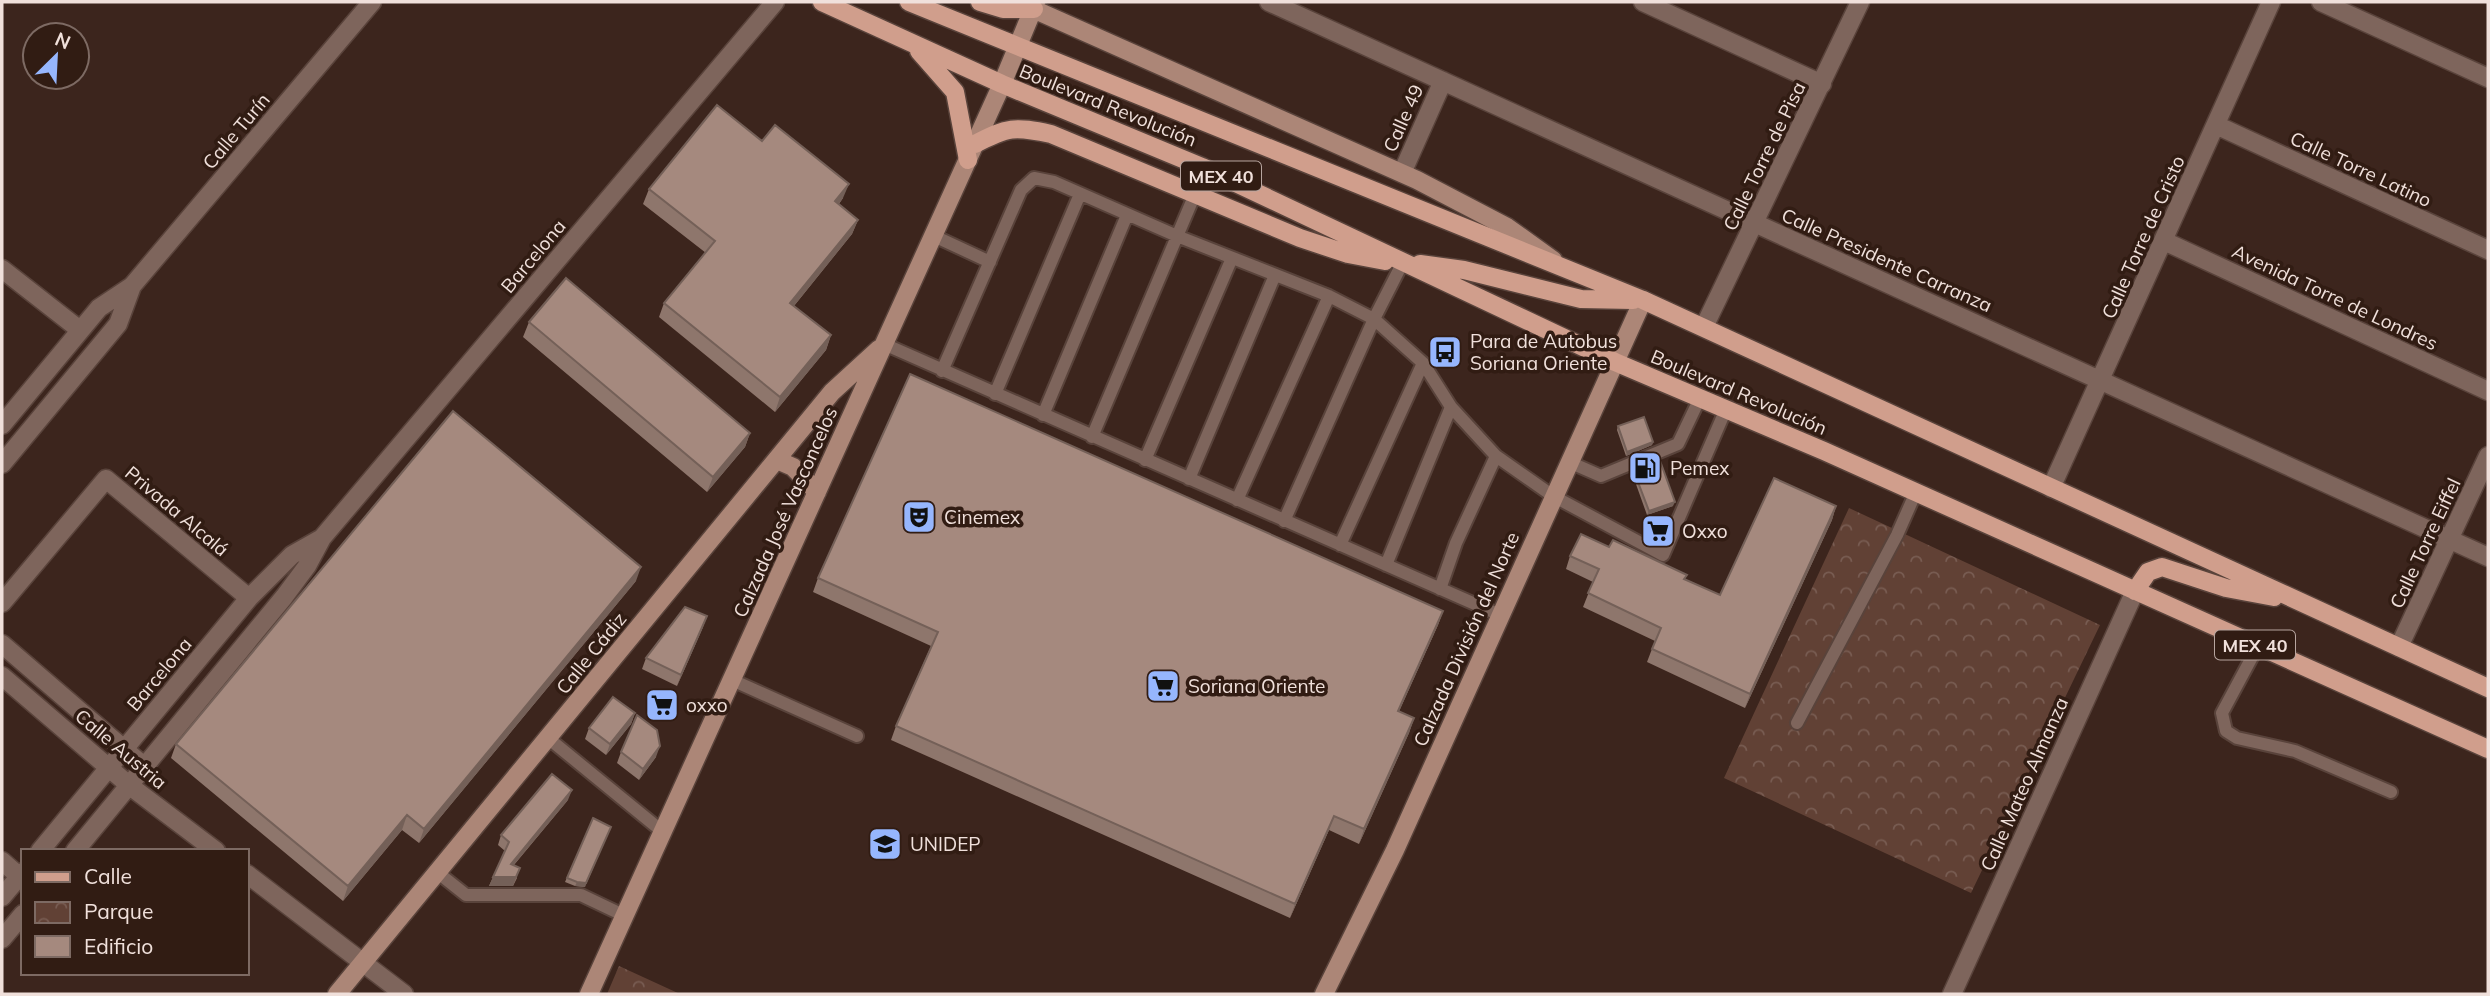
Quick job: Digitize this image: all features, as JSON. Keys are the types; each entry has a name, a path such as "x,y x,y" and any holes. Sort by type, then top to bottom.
{"main road":[{"name":"Boulevard Revolución","path":"822,2 1002,84 1191,162 1615,362 1916,492 2488,749"},
{"name":"MEX 40","path":"909,2 1643,300 2488,688"},
{"path":"980,2 1003,9 1055,2"},
{"path":"1029,4 1402,173 1507,227 1563,267"},
{"name":"Calzada José Vasconcelos","path":"589,994 1019,47 1029,4"},
{"path":"909,42 940,71 955,92 972,152 1005,129 1026,129 1051,134 1348,254 1464,270 1581,299 1643,300"},
{"name":"Calzada División del Norte","path":"1324,994 1395,850 1643,300"},
{"name":"Calle Cádiz","path":"337,994 832,392 884,344"},
{"path":"776,460 793,467 817,492"},
{"path":"2135,591 2148,572 2162,567 2226,588 2295,600"}],"street":[{"name":"Calle Turín","path":"2,425 99,307 132,286 372,2"},
{"name":"Barcelona","path":"77,849 292,587 322,538 775,2"},
{"name":"Calle Presidente Carranza","path":"1269,2 2488,557"},
{"path":"1643,2 1822,84"},
{"name":"Calle Torre de Pisa","path":"1704,327 1860,2"},
{"name":"Calle Torre de Cristo","path":"2051,488 2102,381 2271,2"},
{"path":"2321,2 2488,78"},
{"name":"Calle 49","path":"1402,173 1443,81"},
{"name":"Calle Torre Latino","path":"2216,125 2488,250"},
{"name":"Avenida Torre de Londres","path":"2164,241 2488,391"},
{"path":"2,268 80,330"},
{"name":"Calle Turín","path":"2,464 118,324 132,286"},
{"name":"Calle Torre Eiffel","path":"2399,648 2488,456"},
{"name":"Privada Alcalá","path":"2,603 106,479 248,598"},
{"name":"Barcelona","path":"42,849 248,598 292,555 322,538"},
{"name":"Calle Mateo Almanza","path":"1952,994 2135,591"},
{"name":"Calle Austria","path":"2,644 145,767"},
{"name":"Calle Austria","path":"2,676 130,786 213,849"},
{"path":"2,861 21,874 2,897"},
{"path":"248,875 404,994"},
{"path":"2,939 21,916"}],"lane":[{"path":"942,371 1027,182 1034,178 1045,179 1177,236 1329,296 1374,319 1423,363 1451,407 1496,456 1553,496 1663,555 1726,409"},
{"path":"995,394 1080,194"},
{"path":"1092,437 1195,194"},
{"path":"1043,415 1127,215"},
{"path":"934,236 990,262"},
{"path":"1144,460 1232,258"},
{"path":"1284,521 1374,319 1403,262"},
{"path":"1189,479 1275,275"},
{"path":"1237,500 1329,296"},
{"path":"884,344 1500,615"},
{"path":"1340,545 1423,363"},
{"path":"1569,462 1601,476 1678,444 1700,398"},
{"path":"1386,565 1451,407"},
{"path":"1440,589 1456,543 1496,456"},
{"path":"1797,723 1891,546 1916,492"},
{"path":"2258,646 2222,713 2226,731 2237,737 2295,751 2391,792"},
{"path":"732,680 857,736"},
{"path":"548,738 663,832"},
{"path":"438,873 466,895 581,894 625,916"}],"green space":[{"path":"1849,508 2100,625 1971,893 1724,778"},
{"path":"619,966 680,994 607,994"}],"building":[{"path":"717,105 762,141 775,125 849,184 835,201 858,220 790,303 831,335 780,397 664,303 715,241 649,189"},
{"path":"566,278 750,433 713,477 529,322"},
{"name":"Soriana Oriente","path":"910,374 1443,611 1398,711 1414,718 1364,829 1334,816 1295,904 896,726 938,632 818,578"},
{"path":"453,411 641,567 424,829 407,815 348,886 176,744"},
{"path":"1644,417 1653,442 1627,452 1618,426"},
{"path":"1659,458 1675,502 1649,511 1633,469"},
{"path":"1774,478 1836,506 1750,694 1652,649 1661,628 1588,593 1599,569 1570,556 1581,534 1609,547 1613,540 1687,575 1684,579 1720,595"},
{"path":"685,607 707,616 681,675 646,658"},
{"path":"613,697 635,713 610,744 589,728"},
{"path":"637,715 657,730 660,746 643,769 621,752"},
{"path":"552,774 572,790 511,864 520,868 516,877 493,877 509,842 501,835"},
{"path":"593,818 611,827 586,883 577,882 567,878"}],"place":[{"name":"Para de Autobus Soriana Oriente","path":"1445,352"},
{"name":"Pemex","path":"1645,468"},
{"name":"Cinemex","path":"919,517"},
{"name":"Oxxo","path":"1658,531"},
{"name":"Soriana Oriente","path":"1163,686"},
{"name":"oxxo","path":"662,705"},
{"name":"UNIDEP","path":"885,844"}]}
